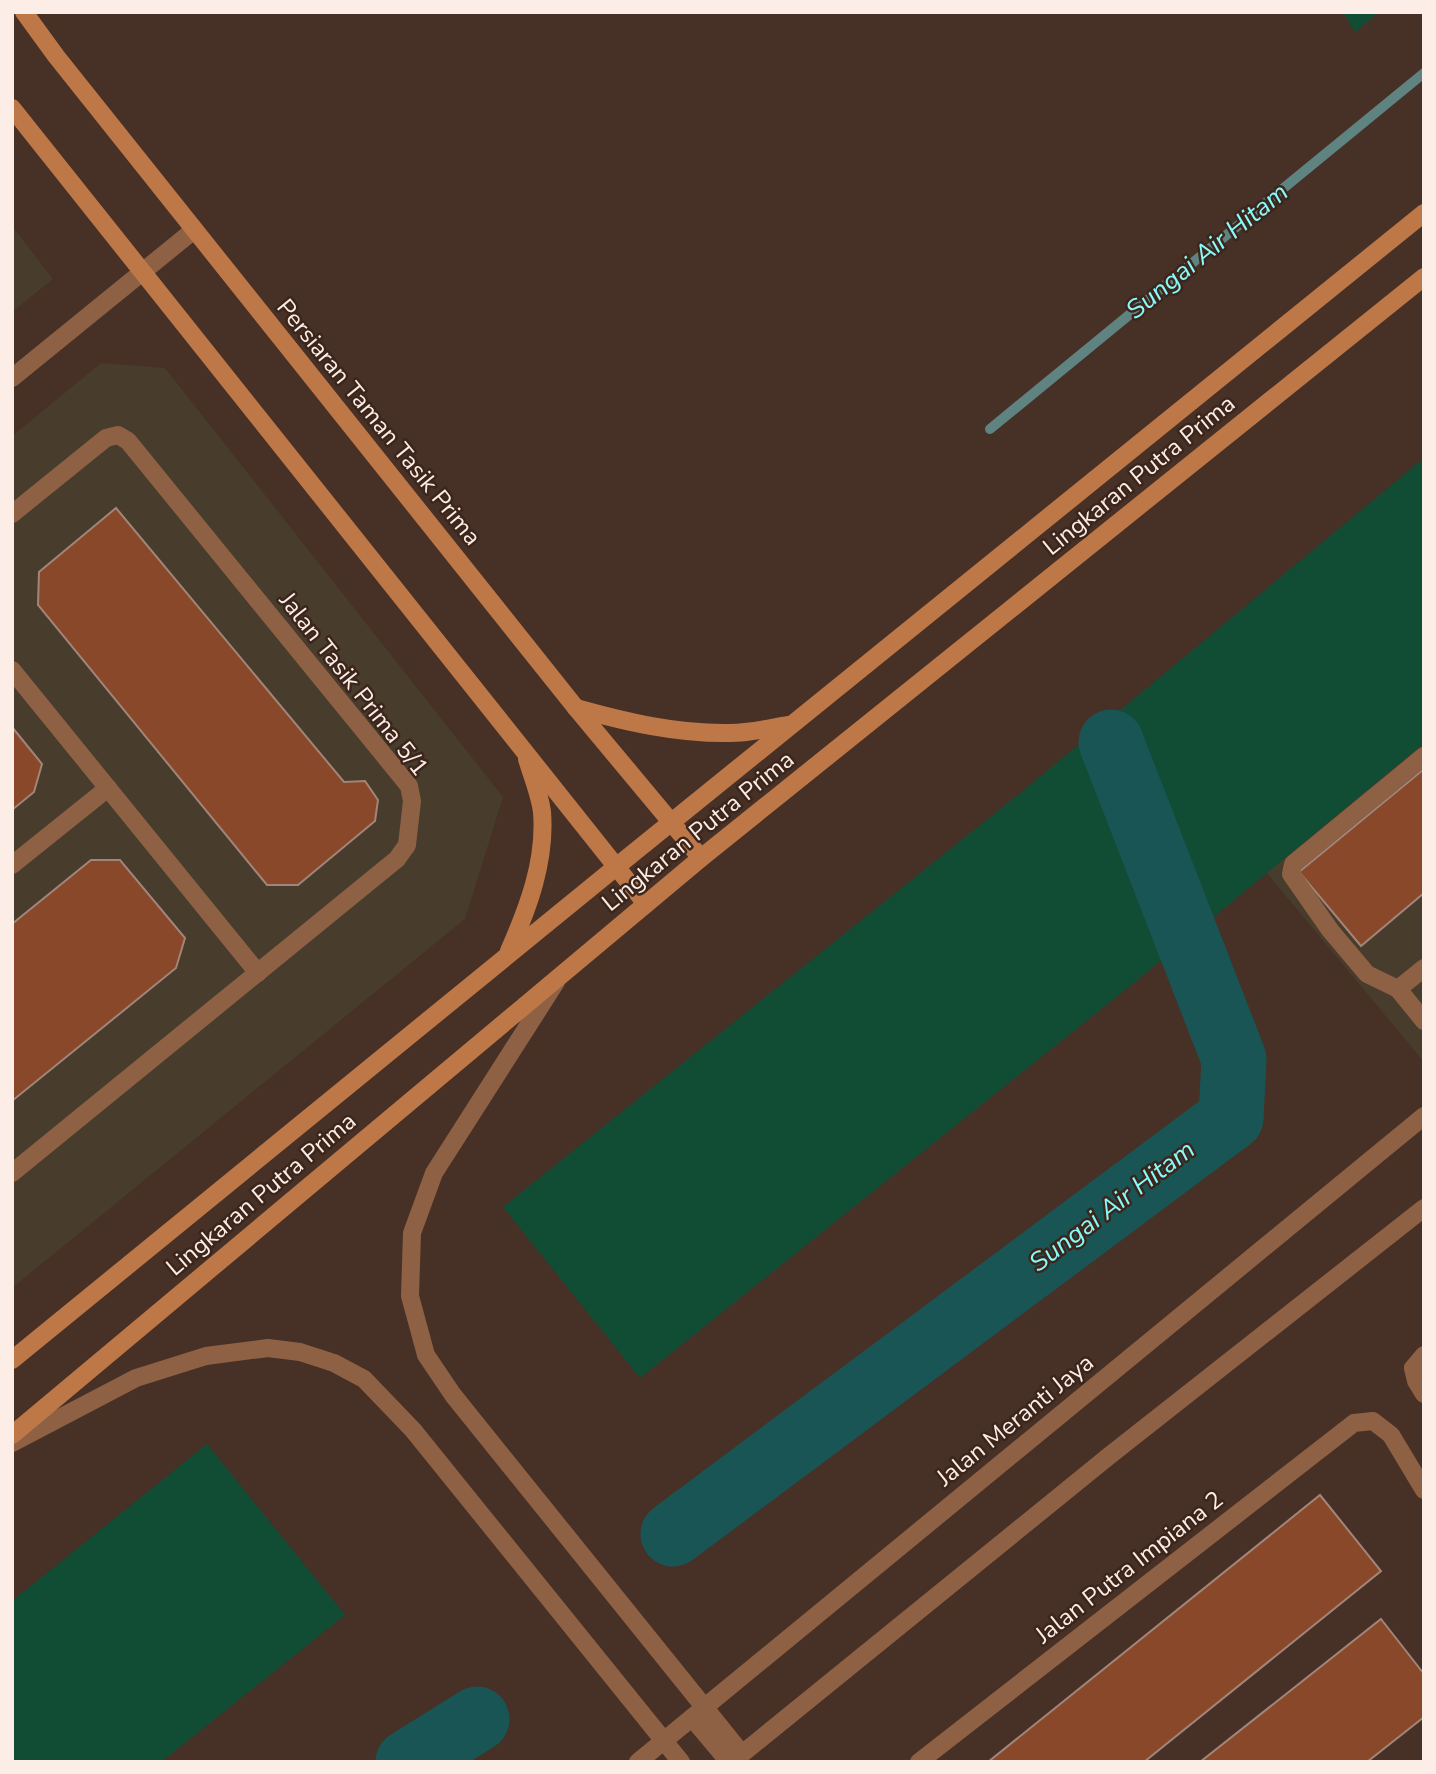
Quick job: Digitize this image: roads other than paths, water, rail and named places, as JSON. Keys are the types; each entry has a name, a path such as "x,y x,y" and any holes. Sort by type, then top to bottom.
{"main road":[{"name":"Persiaran Taman Tasik Prima","path":"24,12 55,56 576,708 701,858"},
{"path":"12,108 646,904"},
{"name":"Lingkaran Putra Prima","path":"12,1360 670,822 1424,213"},
{"name":"Lingkaran Putra Prima","path":"12,1435 701,858 1424,277"},
{"path":"576,708 631,723 688,732 733,733 791,724"},
{"path":"508,954 526,912 540,858 542,811 524,750"}],"street":[{"path":"12,378 194,230"},
{"name":"Jalan Tasik Prima 5/1","path":"12,514 106,438 118,435 128,441 409,786 412,801 407,845 397,859 12,1173"},
{"path":"12,670 258,974"},
{"path":"1424,756 1293,864 1291,874 1330,930 1367,974 1398,989 1424,1021"},
{"path":"12,865 108,788"},
{"path":"1398,989 1424,968"},
{"path":"560,976 434,1173 412,1233 410,1296 426,1355 453,1395 734,1759 1109,1456 1424,1208"},
{"name":"Jalan Meranti Jaya","path":"638,1762 1424,1116"},
{"path":"12,1443 136,1378 206,1356 268,1348 300,1352 334,1363 364,1379 413,1430 681,1762"},
{"path":"1418,1361 1416,1381 1424,1394"},
{"name":"Jalan Putra Impiana 2","path":"919,1762 1354,1423 1373,1421 1391,1435 1424,1490"}],"waterway":[{"name":"Sungai Air Hitam","path":"990,429 1424,73"},
{"name":"Sungai Air Hitam","path":"673,1534 1231,1118 1234,1059 1111,742"},
{"name":"Sungai Air Hitam","path":"408,1762 477,1719"}]}
